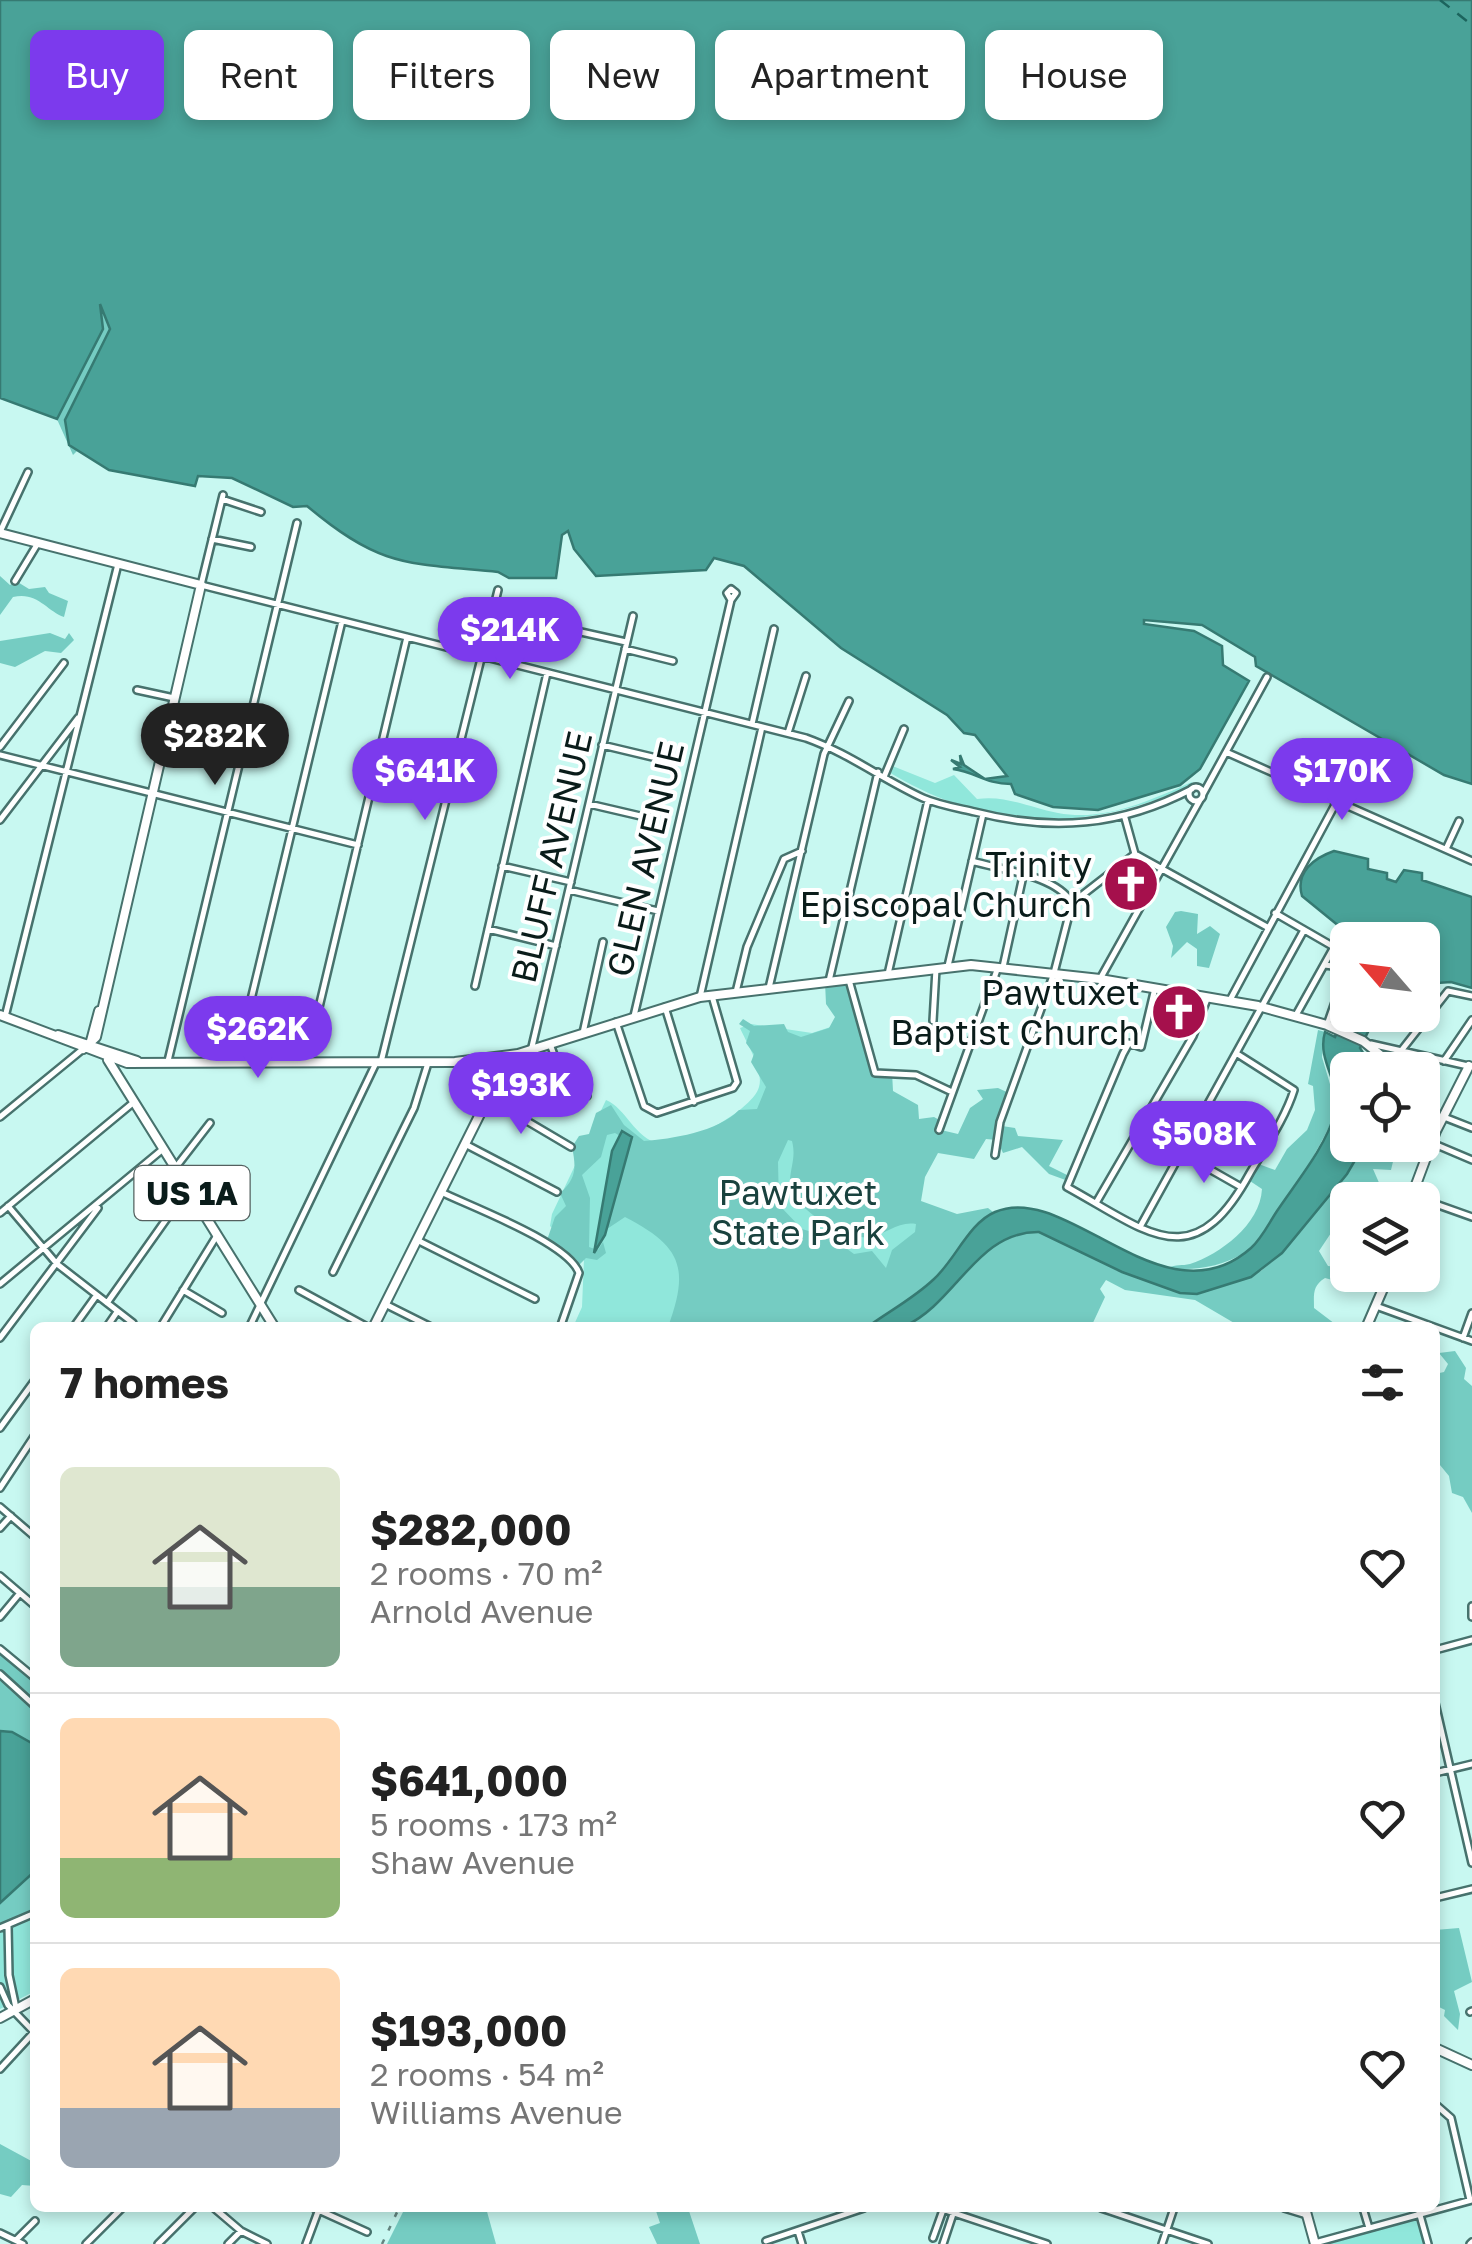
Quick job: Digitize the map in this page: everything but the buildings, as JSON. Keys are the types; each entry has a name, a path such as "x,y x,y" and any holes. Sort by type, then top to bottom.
{"main road":[{"path":"0,533 201,585 88,1045"},
{"path":"88,1045 107,1058 127,1064 428,1062 509,1056 700,997 948,966 1000,967 1100,979 1230,1000 1328,1025 1360,1039 1377,1052"},
{"path":"3,1016 137,1061"},
{"path":"374,1322 509,1056"},
{"name":"US 1A","path":"107,1058 272,1322"},
{"path":"1440,1123 1470,1066"},
{"path":"1369,1322 1382,1292"},
{"path":"0,2018 30,2003"},
{"path":"1440,2050 1472,2065"},
{"path":"1306,2212 1315,2244"}],"street":[{"path":"0,533 28,472"},
{"path":"261,512 223,497 201,585 788,733 828,746 928,800 983,814 1066,825 1125,818 1177,798 1214,772"},
{"path":"168,1061 297,523"},
{"path":"212,539 251,547"},
{"path":"15,581 38,543"},
{"path":"3,1016 118,564"},
{"path":"252,1322 379,1063 498,590"},
{"name":"GLEN AVENUE","path":"634,1016 730,600"},
{"name":"BLUFF AVENUE","path":"531,1050 632,616"},
{"path":"236,1062 342,621"},
{"path":"752,724 774,630"},
{"path":"581,632 673,661"},
{"path":"306,1062 407,637"},
{"path":"64,663 0,751 358,845"},
{"path":"474,986 547,673"},
{"path":"788,733 806,676"},
{"path":"1100,979 1192,812 1196,798 1267,677"},
{"path":"137,690 174,698"},
{"path":"769,988 828,746 849,702"},
{"path":"0,820 80,715"},
{"path":"700,997 762,727"},
{"path":"830,981 881,774 904,729"},
{"path":"602,745 665,760"},
{"path":"1226,752 1472,860"},
{"path":"1194,788 1196,798"},
{"path":"1194,788 1196,798"},
{"path":"1177,798 1196,798"},
{"path":"888,974 928,800"},
{"path":"1230,1000 1337,802"},
{"path":"589,804 650,818"},
{"path":"948,966 983,814"},
{"path":"1125,818 1135,854 1267,927"},
{"path":"1446,849 1460,822"},
{"path":"736,992 747,947 784,859 802,851"},
{"path":"994,1156 1000,1122 1054,974 1072,904 1135,854"},
{"path":"972,861 1060,889 1072,904"},
{"path":"502,866 570,882"},
{"path":"938,1130 1000,967 1024,876"},
{"path":"568,890 658,911"},
{"path":"1274,913 1334,948 1296,1016"},
{"path":"488,929 556,946"},
{"path":"1140,1227 1239,1055 1304,930"},
{"path":"583,1033 603,942"},
{"path":"1325,965 1347,968 1328,1025"},
{"path":"933,1021 936,968"},
{"path":"849,980 874,1072 916,1076 952,1092"},
{"path":"1154,988 1141,1047 1129,1043 1123,1054 1066,1187 1168,1238 1199,1234 1222,1218 1294,1090 1239,1055"},
{"path":"1360,1039 1401,1052 1448,991 1472,996"},
{"path":"616,1022 647,1110 657,1113 733,1088 738,1082 712,996"},
{"path":"1096,1203 1193,1036 1208,996"},
{"path":"665,1007 694,1102"},
{"path":"1444,1060 1472,1020"},
{"path":"550,1044 563,1078 587,1096"},
{"path":"0,1117 88,1045"},
{"path":"1440,1059 1470,1066"},
{"path":"333,1272 414,1108 428,1062"},
{"path":"488,1098 570,1147"},
{"path":"0,1212 134,1102"},
{"path":"1211,1105 1269,1139"},
{"path":"1444,1117 1472,1128"},
{"path":"176,1166 210,1123"},
{"path":"466,1144 556,1192"},
{"path":"1440,1146 1472,1160"},
{"path":"0,1284 163,1148"},
{"path":"1183,1154 1242,1188"},
{"path":"107,1304 188,1187"},
{"path":"442,1192 566,1256 578,1274 562,1322"},
{"path":"0,1338 104,1200"},
{"path":"1440,1205 1472,1217"},
{"path":"8,1206 57,1264 132,1322"},
{"path":"164,1322 218,1234"},
{"path":"417,1240 535,1299"},
{"path":"183,1290 222,1313"},
{"path":"299,1290 360,1322"},
{"path":"77,1322 96,1296"},
{"path":"385,1304 420,1322"},
{"path":"1376,1306 1420,1322"},
{"path":"110,1322 117,1312"},
{"path":"1463,1338 1472,1313"},
{"path":"1440,1330 1472,1341"},
{"path":"0,1428 30,1387"},
{"path":"0,1488 30,1443"},
{"path":"0,1506 30,1533"},
{"path":"0,1528 11,1516"},
{"path":"27,1530 30,1527"},
{"path":"0,1576 30,1602"},
{"path":"0,1616 20,1593"},
{"path":"1472,1606 1472,1617"},
{"path":"1440,1649 1472,1640"},
{"path":"0,1648 30,1674"},
{"path":"0,1674 30,1701"},
{"path":"1440,1724 1472,1863"},
{"path":"1440,1772 1472,1764"},
{"path":"1440,1897 1472,1889"},
{"path":"16,2011 4,1927 30,1915"},
{"path":"0,1987 30,2027"},
{"path":"0,2069 30,2036"},
{"path":"1440,2105 1451,2118 1471,2200 1440,2207"},
{"path":"86,2244 118,2212"},
{"path":"158,2244 190,2212"},
{"path":"219,2212 241,2231 267,2244"},
{"path":"306,2244 317,2212"},
{"path":"326,2212 367,2232"},
{"path":"766,2240 853,2212"},
{"path":"934,2238 941,2212"},
{"path":"942,2244 953,2212"},
{"path":"959,2212 1047,2244"},
{"path":"1113,2212 1208,2244"},
{"path":"1162,2244 1173,2212"},
{"path":"1364,2212 1369,2228"},
{"path":"1315,2244 1416,2212"},
{"path":"1419,2212 1428,2244"},
{"path":"0,2232 19,2242 35,2221"},
{"path":"228,2244 241,2231"},
{"path":"798,2231 802,2244"},
{"path":"245,2244 249,2236"}],"green space":[{"path":"890,765 935,783 954,775 977,799 1007,800 1076,815 1110,812 1192,782 1194,786 1114,812 1076,818 1039,819 1001,816 964,807 887,771"},
{"name":"Pawtuxet State Park","path":"846,1022 916,1205 970,1224 865,1322 575,1322 582,1307 584,1259 550,1226 552,1214 606,1100 651,1141 670,1144 684,1140 731,1116 759,1087 757,1065 740,1028 751,1024 812,1033"},
{"path":"0,1656 30,1681 30,1994 0,2009"},
{"path":"1420,2214 1425,2244 1315,2244"}],"shaded area":[{"path":"0,0 1472,0 1472,784 1444,775 1256,666 1255,657 1202,625 1144,620 1144,624 1194,631 1222,646 1223,665 1249,681 1200,769 1180,785 1098,810 1053,807 1015,794 1011,784 994,782 953,769 960,767 951,760 961,764 960,755 964,765 985,779 1007,776 975,735 964,733 947,715 841,648 744,566 714,558 706,570 596,576 574,549 568,531 562,535 556,578 509,578 498,572 417,564 376,552 307,506 293,507 232,478 198,476 195,486 109,470 69,445 65,420 110,329 100,304 103,329 57,419 0,398"},
{"path":"98,304 112,317 112,331 70,437 77,451 73,455 56,417 103,329"},
{"path":"0,576 10,585 16,581 29,589 45,587 49,593 68,601 64,617 35,599 21,596 13,597 0,615"},
{"path":"50,633 65,639 69,633 74,640 61,653 45,651 15,667 0,663 0,641"},
{"path":"1334,851 1368,859 1368,869 1387,873 1387,879 1396,882 1404,870 1422,873 1422,880 1472,897 1472,988 1440,983 1440,922 1334,922 1302,896 1304,873"},
{"path":"1175,912 1198,914 1197,934 1210,926 1220,934 1209,968 1197,966 1197,949 1187,942 1171,958 1173,946 1166,927"},
{"name":"Pawtuxet State Park","path":"849,980 874,1072 892,1072 893,1091 918,1105 919,1119 934,1117 943,1122 941,1130 958,1134 970,1108 983,1099 977,1090 998,1088 1011,1094 1002,1126 1015,1128 1018,1136 1063,1140 1049,1166 1073,1178 1071,1182 1049,1174 1022,1147 1003,1153 997,1140 986,1139 974,1159 938,1153 925,1177 921,1201 957,1214 988,1208 993,1212 935,1278 909,1301 874,1322 670,1322 679,1273 669,1249 625,1217 607,1229 626,1149 625,1139 615,1133 607,1135 601,1157 582,1175 590,1198 589,1247 598,1250 603,1242 606,1253 597,1260 586,1258 577,1267 546,1243 555,1217 566,1206 560,1193 574,1172 572,1147 579,1136 589,1134 596,1113 611,1105 624,1125 644,1141 694,1133 719,1124 739,1110 757,1109 766,1087 751,1062 754,1054 746,1043 750,1031 739,1024 743,1019 754,1026 784,1024 788,1032 801,1037 829,1028 835,1017 826,1004 825,982","holes":["788,1140 792,1141 792,1191 809,1211 834,1228 870,1237 904,1224 916,1224 915,1232 892,1250 886,1268 872,1251 854,1254 832,1238 802,1229 779,1205 778,1162"]},
{"path":"1318,1030 1325,1032 1322,1057 1330,1084 1330,1124 1267,1229 1244,1253 1226,1262 1188,1269 1168,1268 1190,1264 1214,1253 1246,1226 1260,1202 1262,1189 1247,1179 1256,1163 1275,1170 1287,1149 1307,1130 1315,1110 1313,1086 1308,1084"},
{"path":"1325,1032 1335,1037 1337,1032 1368,1032 1360,1048 1362,1052 1330,1052 1330,1074 1324,1054"},
{"path":"1330,1126 1330,1162 1354,1162 1340,1182 1330,1182 1330,1195 1282,1253 1251,1277 1197,1294 1180,1293 1122,1272 1039,1232 999,1243 923,1315 910,1322 875,1322 934,1279 977,1224 995,1212 1023,1208 1053,1215 1151,1262 1184,1270 1218,1267 1251,1248 1262,1235"},
{"path":"622,1131 632,1137 605,1235 594,1253 612,1151"},
{"path":"1354,1162 1393,1162 1391,1170 1373,1169 1379,1182 1340,1182"},
{"path":"1330,1195 1330,1234 1319,1251 1330,1266 1330,1279 1325,1278 1316,1288 1314,1308 1332,1322 1232,1322 1195,1300 1125,1290 1106,1280 1100,1289 1105,1297 1093,1322 910,1322 982,1255 1017,1235 1038,1232 1122,1272 1180,1293 1215,1288 1261,1271 1282,1253"},
{"path":"1455,1351 1466,1368 1464,1379 1472,1386 1472,1513 1463,1497 1452,1493 1449,1476 1440,1465 1440,1373 1448,1364 1440,1353"},
{"path":"0,1647 30,1672 30,1742 12,1732 0,1731"},
{"path":"0,1731 12,1732 30,1742 30,1876 0,1903"},
{"path":"30,1876 30,1913 0,1925 0,1903"},
{"path":"1459,1928 1472,1982 1454,1991 1460,2014 1458,2030 1440,2008 1440,1930"},
{"path":"0,2144 30,2160 30,2186 22,2185 11,2197 0,2194"},
{"path":"403,2212 487,2212 496,2244 387,2244"},
{"path":"656,2212 689,2212 700,2244 657,2244 649,2227 660,2223"}],"ferry route":[{"path":"1440,0 1472,25"}],"railway":[{"path":"382,2244 397,2212"}],"place":[{"name":"Trinity Episcopal Church","path":"1131,884"},
{"name":"Pawtuxet Baptist Church","path":"1179,1012"}]}
